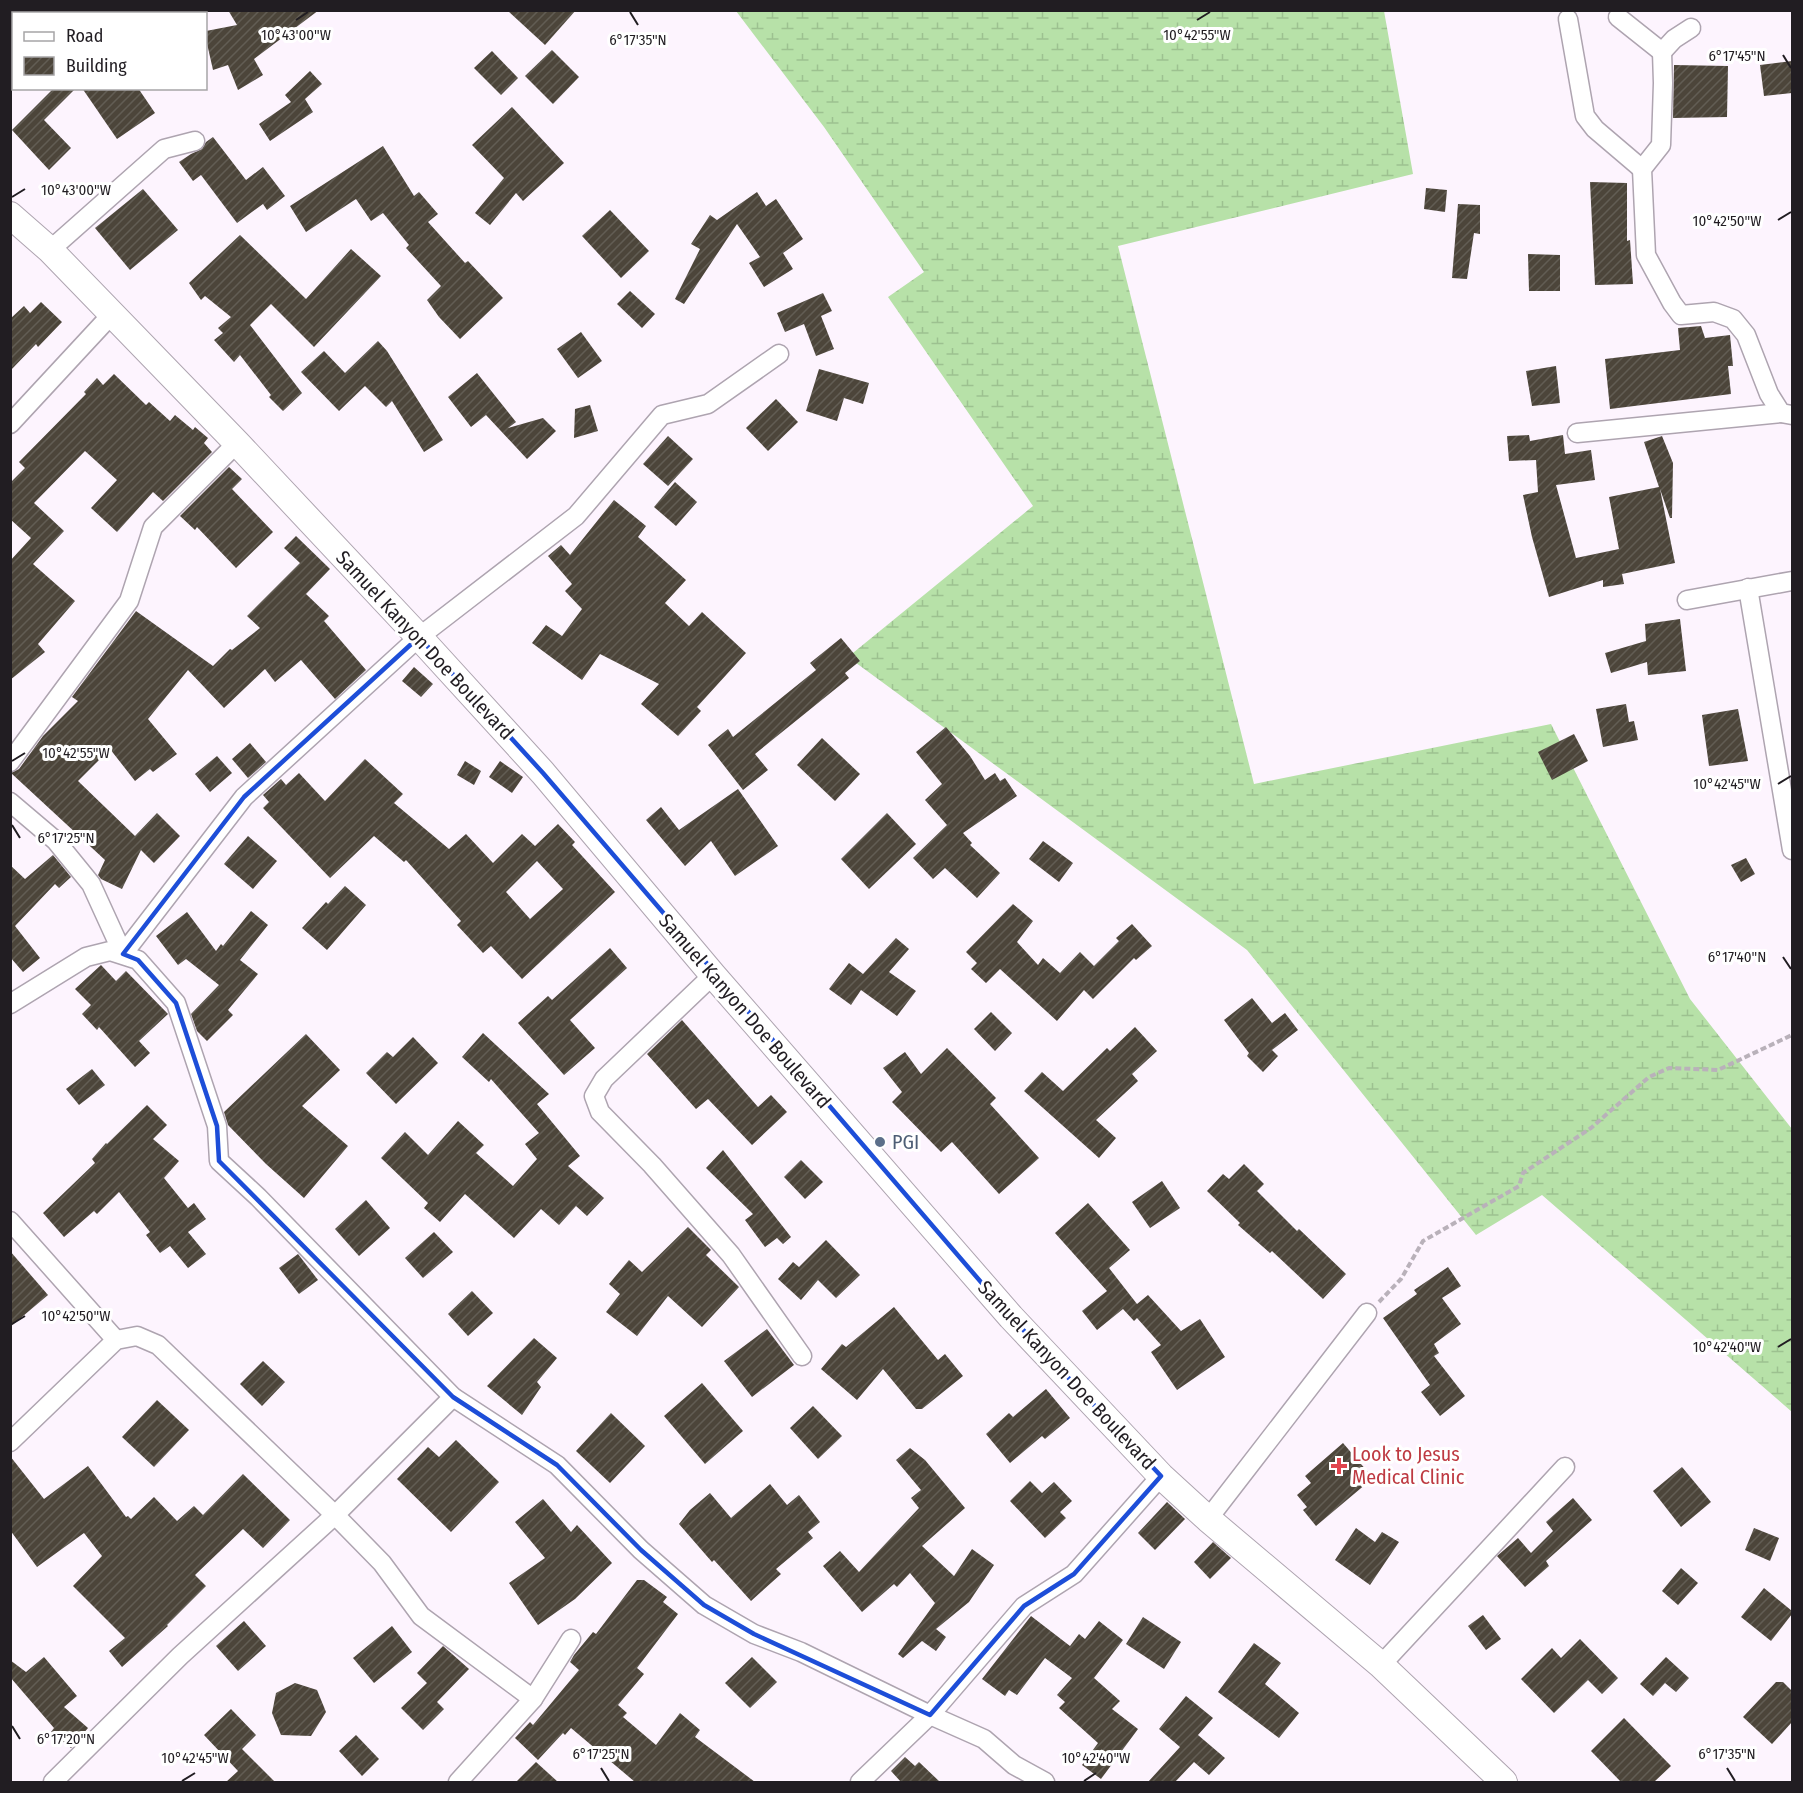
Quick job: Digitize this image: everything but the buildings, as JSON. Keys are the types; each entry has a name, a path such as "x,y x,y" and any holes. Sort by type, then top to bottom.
{"street":[{"path":"1618,17 1662,52"},
{"path":"1568,19 1585,116 1595,129 1642,169"},
{"path":"1691,28 1674,39 1662,52 1661,145 1642,169 1646,255 1681,315 1714,312 1733,319 1746,335 1769,394 1787,414"},
{"path":"50,250 164,148 195,141"},
{"name":"Samuel Kanyon Doe Boulevard","path":"10,215 50,250 237,443 419,637 543,773 713,975 1011,1317 1161,1476 1208,1519 1381,1665 1504,1782"},
{"path":"10,424 112,314"},
{"path":"123,954 244,797 419,637 576,516 662,416 708,404 779,354"},
{"path":"1577,432 1787,414"},
{"path":"10,762 129,601 153,527 237,443"},
{"path":"1687,600 1792,580"},
{"path":"1748,588 1792,850"},
{"path":"10,802 56,841 91,885 123,954"},
{"path":"10,1004 86,957 110,951 138,960 176,1004 216,1126 219,1161 258,1197 453,1397 557,1465 640,1550 704,1605 730,1622 801,1652 984,1739 1014,1765 1045,1782"},
{"path":"713,975 604,1079 594,1096 600,1112 652,1165 731,1255 802,1356"},
{"path":"10,1221 116,1340"},
{"path":"1208,1519 1368,1313"},
{"path":"10,1442 116,1340 137,1336 158,1345 382,1563 422,1616 532,1699"},
{"path":"53,1782 180,1656 335,1515 453,1397"},
{"path":"1381,1665 1565,1467"},
{"path":"860,1782 930,1715 1024,1606 1074,1574 1161,1476"},
{"path":"458,1782 532,1699 571,1639"}],"path":[{"path":"1368,1313 1401,1280 1423,1241 1519,1186 1523,1173 1592,1128 1649,1077 1669,1068 1718,1070 1792,1035"}],"highlighted area":[{"path":"419,637 543,773 1011,1317 1161,1476 1074,1574 1024,1606 930,1715 754,1634 704,1605 641,1550 557,1465 453,1397 219,1161 217,1126 176,1003 138,960 123,954 244,797"}],"green space":[{"path":"736,11 1384,11 1413,174 1118,246 1254,784 1551,724 1690,999 1792,1129 1792,1412 1542,1195 1476,1235 1247,950 848,657 1033,506 888,297 924,272 824,127"}],"place":[{"name":"PGI","path":"880,1142"},
{"name":"Look to Jesus Medical Clinic","path":"1339,1466"}]}
